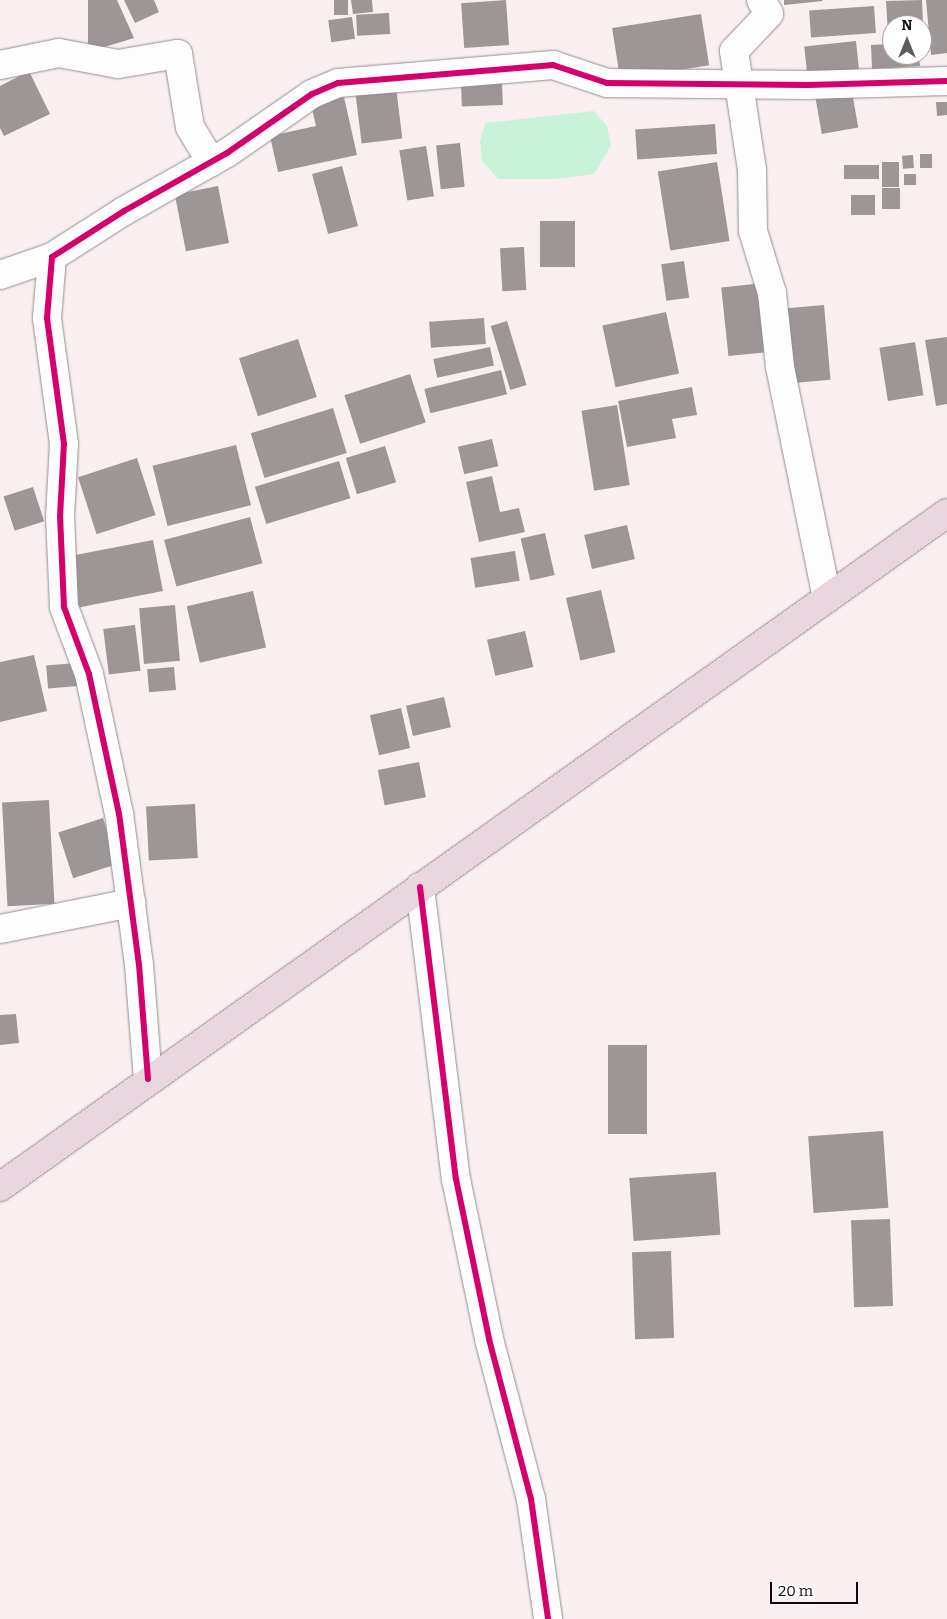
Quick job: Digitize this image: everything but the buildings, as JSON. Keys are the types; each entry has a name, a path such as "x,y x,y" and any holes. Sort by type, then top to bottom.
{"highway":[{"path":"0,1187 148,1079 947,513"}],"street":[{"path":"761,0 769,14 734,51 752,170 753,231 772,293 780,368 827,598"},
{"path":"0,65 59,53 118,64 178,54 190,127 211,162"},
{"path":"0,275 52,257 124,211 211,162 275,122 312,94 338,82 554,65 607,84 947,81"},
{"path":"52,257 48,318 64,444 60,516 64,607 89,674 119,814 131,903 148,1079"},
{"path":"420,887 456,1179 489,1339 531,1499 548,1619"},
{"path":"0,929 131,903"}],"shaded area":[{"path":"594,111 607,126 611,145 594,174 556,179 498,179 482,161 480,141 485,123"}],"cycle path":[{"path":"148,1079 139,965 119,814 89,674 64,607 60,517 64,444 47,318 52,257 124,211 227,153 312,94 338,83 553,65 607,83 807,85 947,81"},
{"path":"420,887 456,1179 489,1339 531,1499 548,1619"}]}
